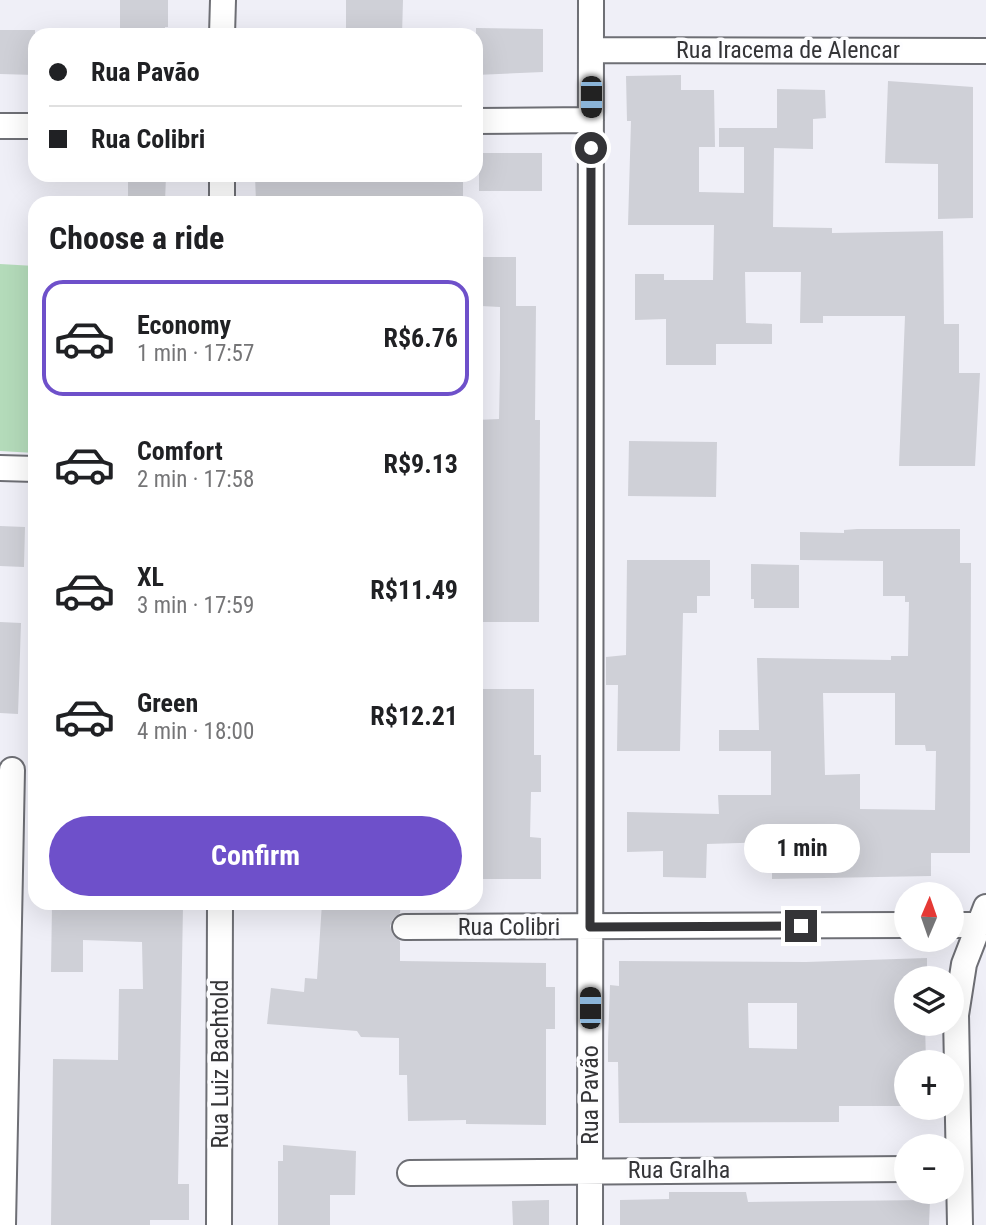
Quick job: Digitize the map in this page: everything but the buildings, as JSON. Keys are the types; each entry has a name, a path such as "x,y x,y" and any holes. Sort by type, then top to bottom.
{"street":[{"path":"222,28 223,0"},
{"name":"Rua Pavão","path":"590,1225 591,0"},
{"name":"Rua Iracema de Alencar","path":"591,50 986,51"},
{"path":"483,121 591,120"},
{"path":"0,126 28,126"},
{"path":"0,468 28,469"},
{"path":"3,1225 12,770"},
{"name":"Rua Luiz Bachtold","path":"219,1225 220,910"},
{"path":"964,921 982,916"},
{"path":"956,1134 956,1015 964,964 982,916"},
{"name":"Rua Colibri","path":"405,927 894,925"},
{"name":"Rua Gralha","path":"410,1173 894,1169"},
{"path":"959,1204 960,1225"}],"green space":[{"path":"0,264 28,266 28,453 0,451"}],"route":[{"path":"591,148 590,927 801,926"}]}
